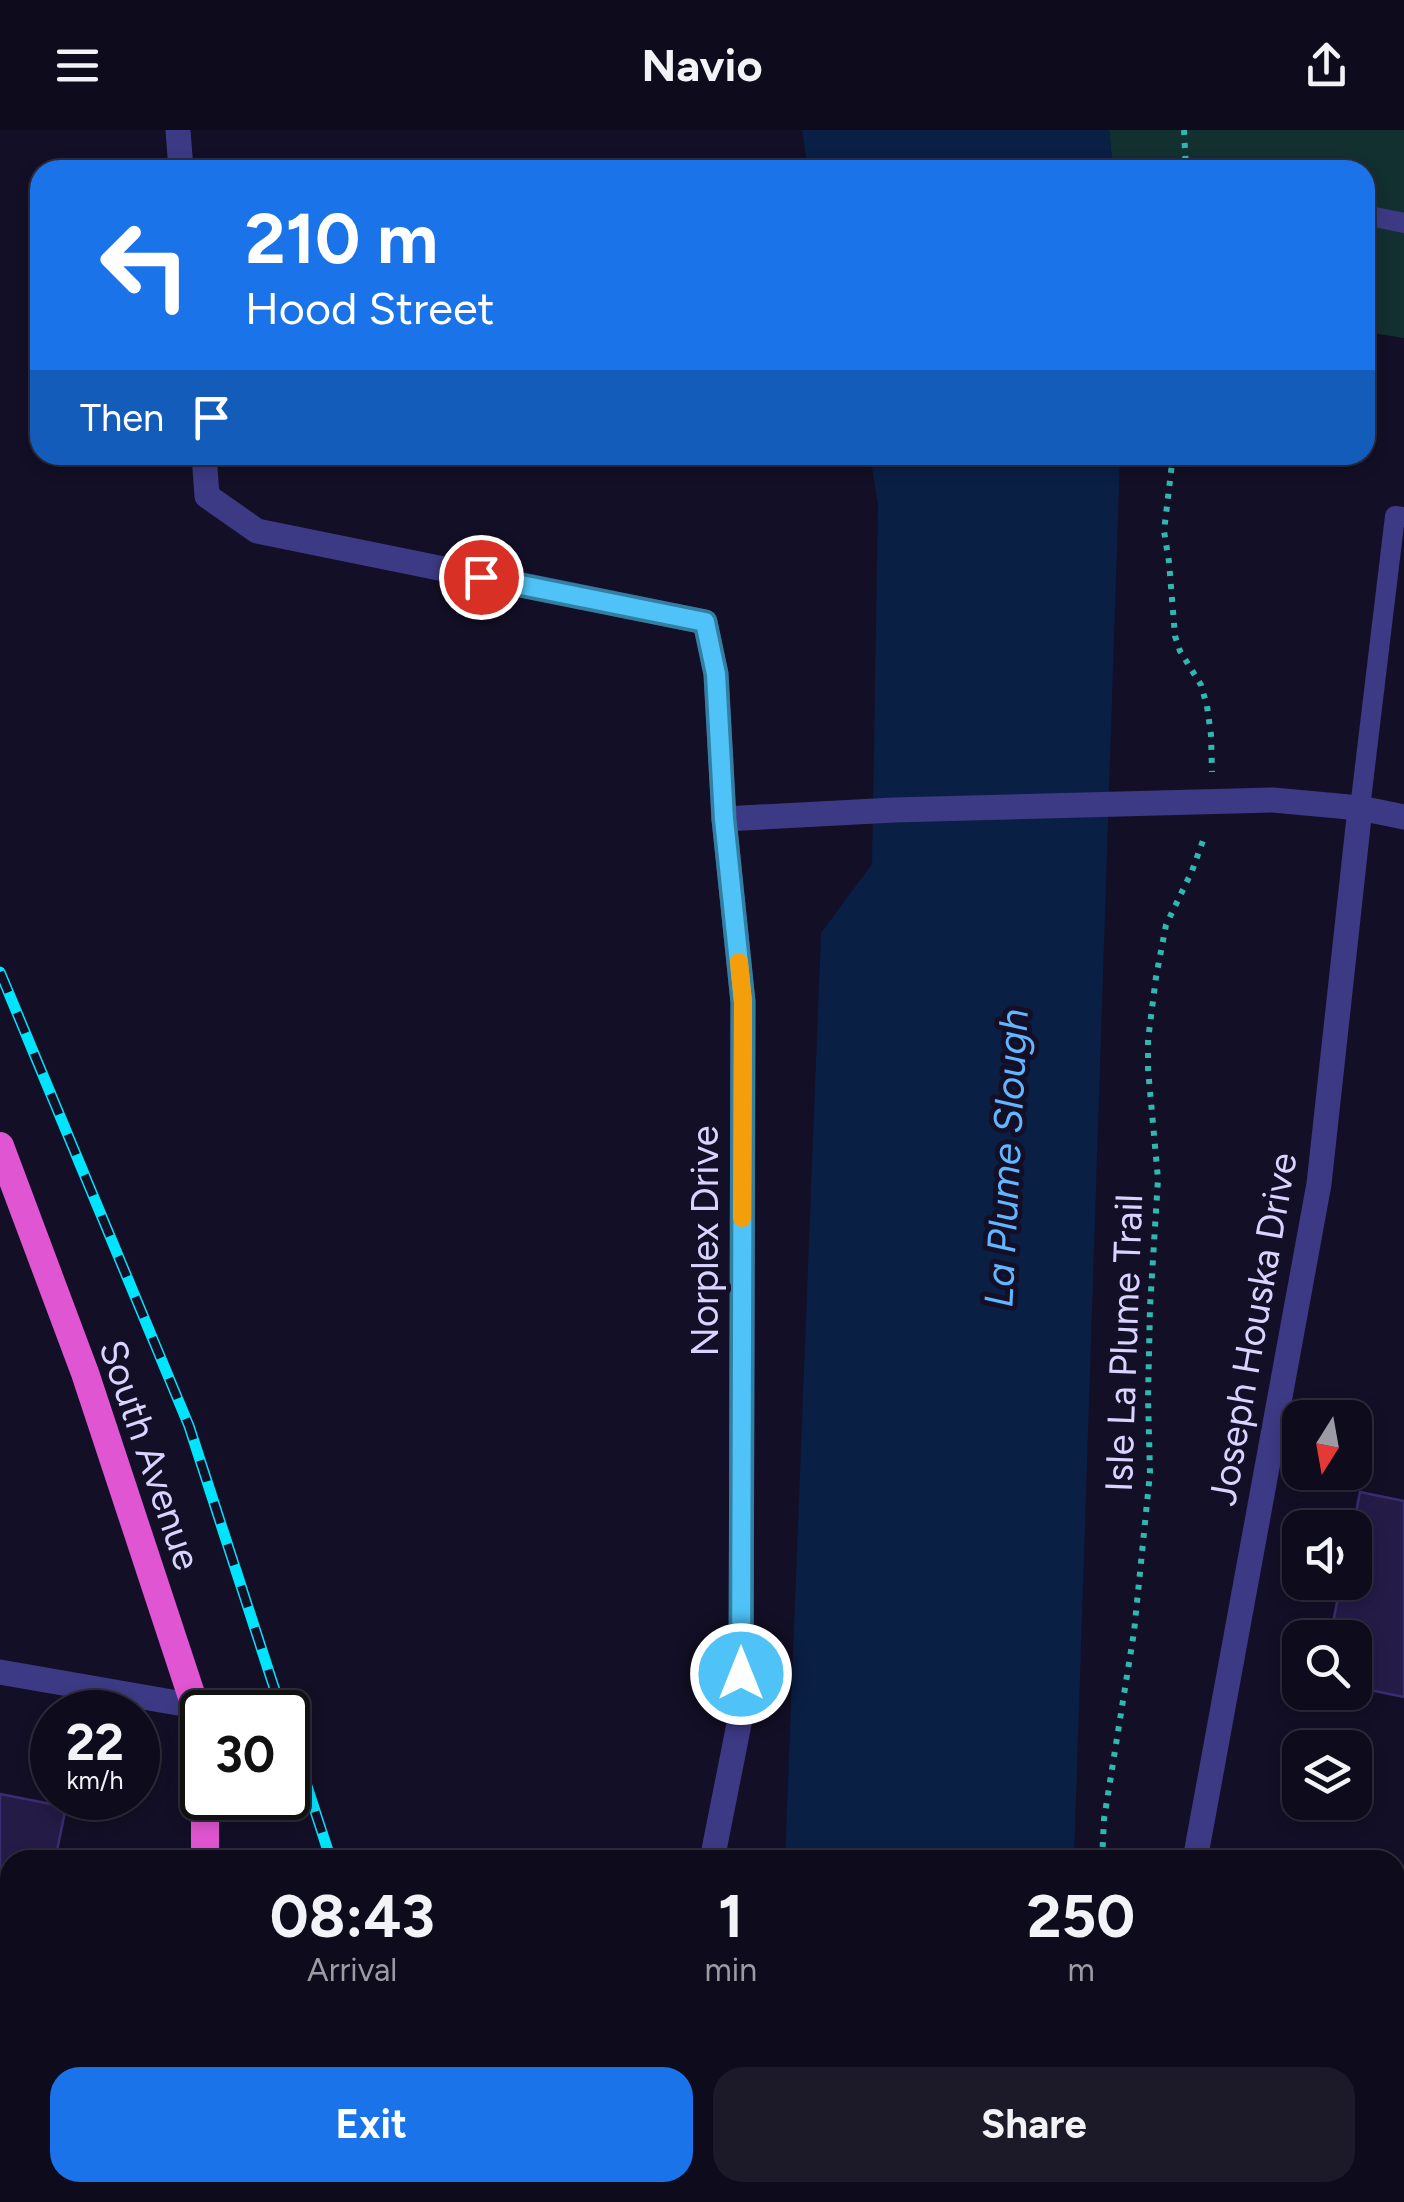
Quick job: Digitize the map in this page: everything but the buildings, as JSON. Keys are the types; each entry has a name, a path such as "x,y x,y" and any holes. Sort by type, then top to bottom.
{"highway":[{"name":"South Avenue","path":"0,1146 85,1373 190,1690"},
{"name":"South Avenue","path":"205,1850 206,1820"}],"street":[{"path":"178,130 180,160"},
{"name":"Norplex Drive","path":"205,465 207,496 257,532 705,622 716,674 724,819 743,1002 741,1714 714,1850"},
{"path":"724,819 894,810 1273,800 1360,808 1404,817"},
{"name":"Joseph Houska Drive","path":"1197,1850 1319,1184 1360,808"},
{"path":"0,1672 180,1703"}],"lane":[{"path":"1375,218 1404,223"},
{"path":"1360,808 1396,516 1404,518"}],"path":[{"path":"1184,130 1186,160"},
{"path":"1172,465 1164,531 1173,622 1180,650 1207,706 1212,772"},
{"name":"Isle La Plume Trail","path":"1102,1850 1134,1632 1150,1473 1150,1307 1158,1179 1148,1040 1166,926 1192,871 1204,834"}],"green space":[{"path":"1109,130 1404,130 1404,338 1375,334 1375,160 1112,160"}],"water":[{"path":"802,130 1109,130 1112,160 806,160"},
{"name":"La Plume Slough","path":"872,465 1120,465 1074,1850 785,1850 821,933 872,864 878,505"}],"railway":[{"path":"0,972 189,1426 275,1690"},
{"path":"310,1796 328,1850"}],"slow traffic":[{"path":"739,962 743,1002 742,1218"}],"route":[{"path":"481,577 705,622 716,674 724,819 743,1002 741,1674"}]}
